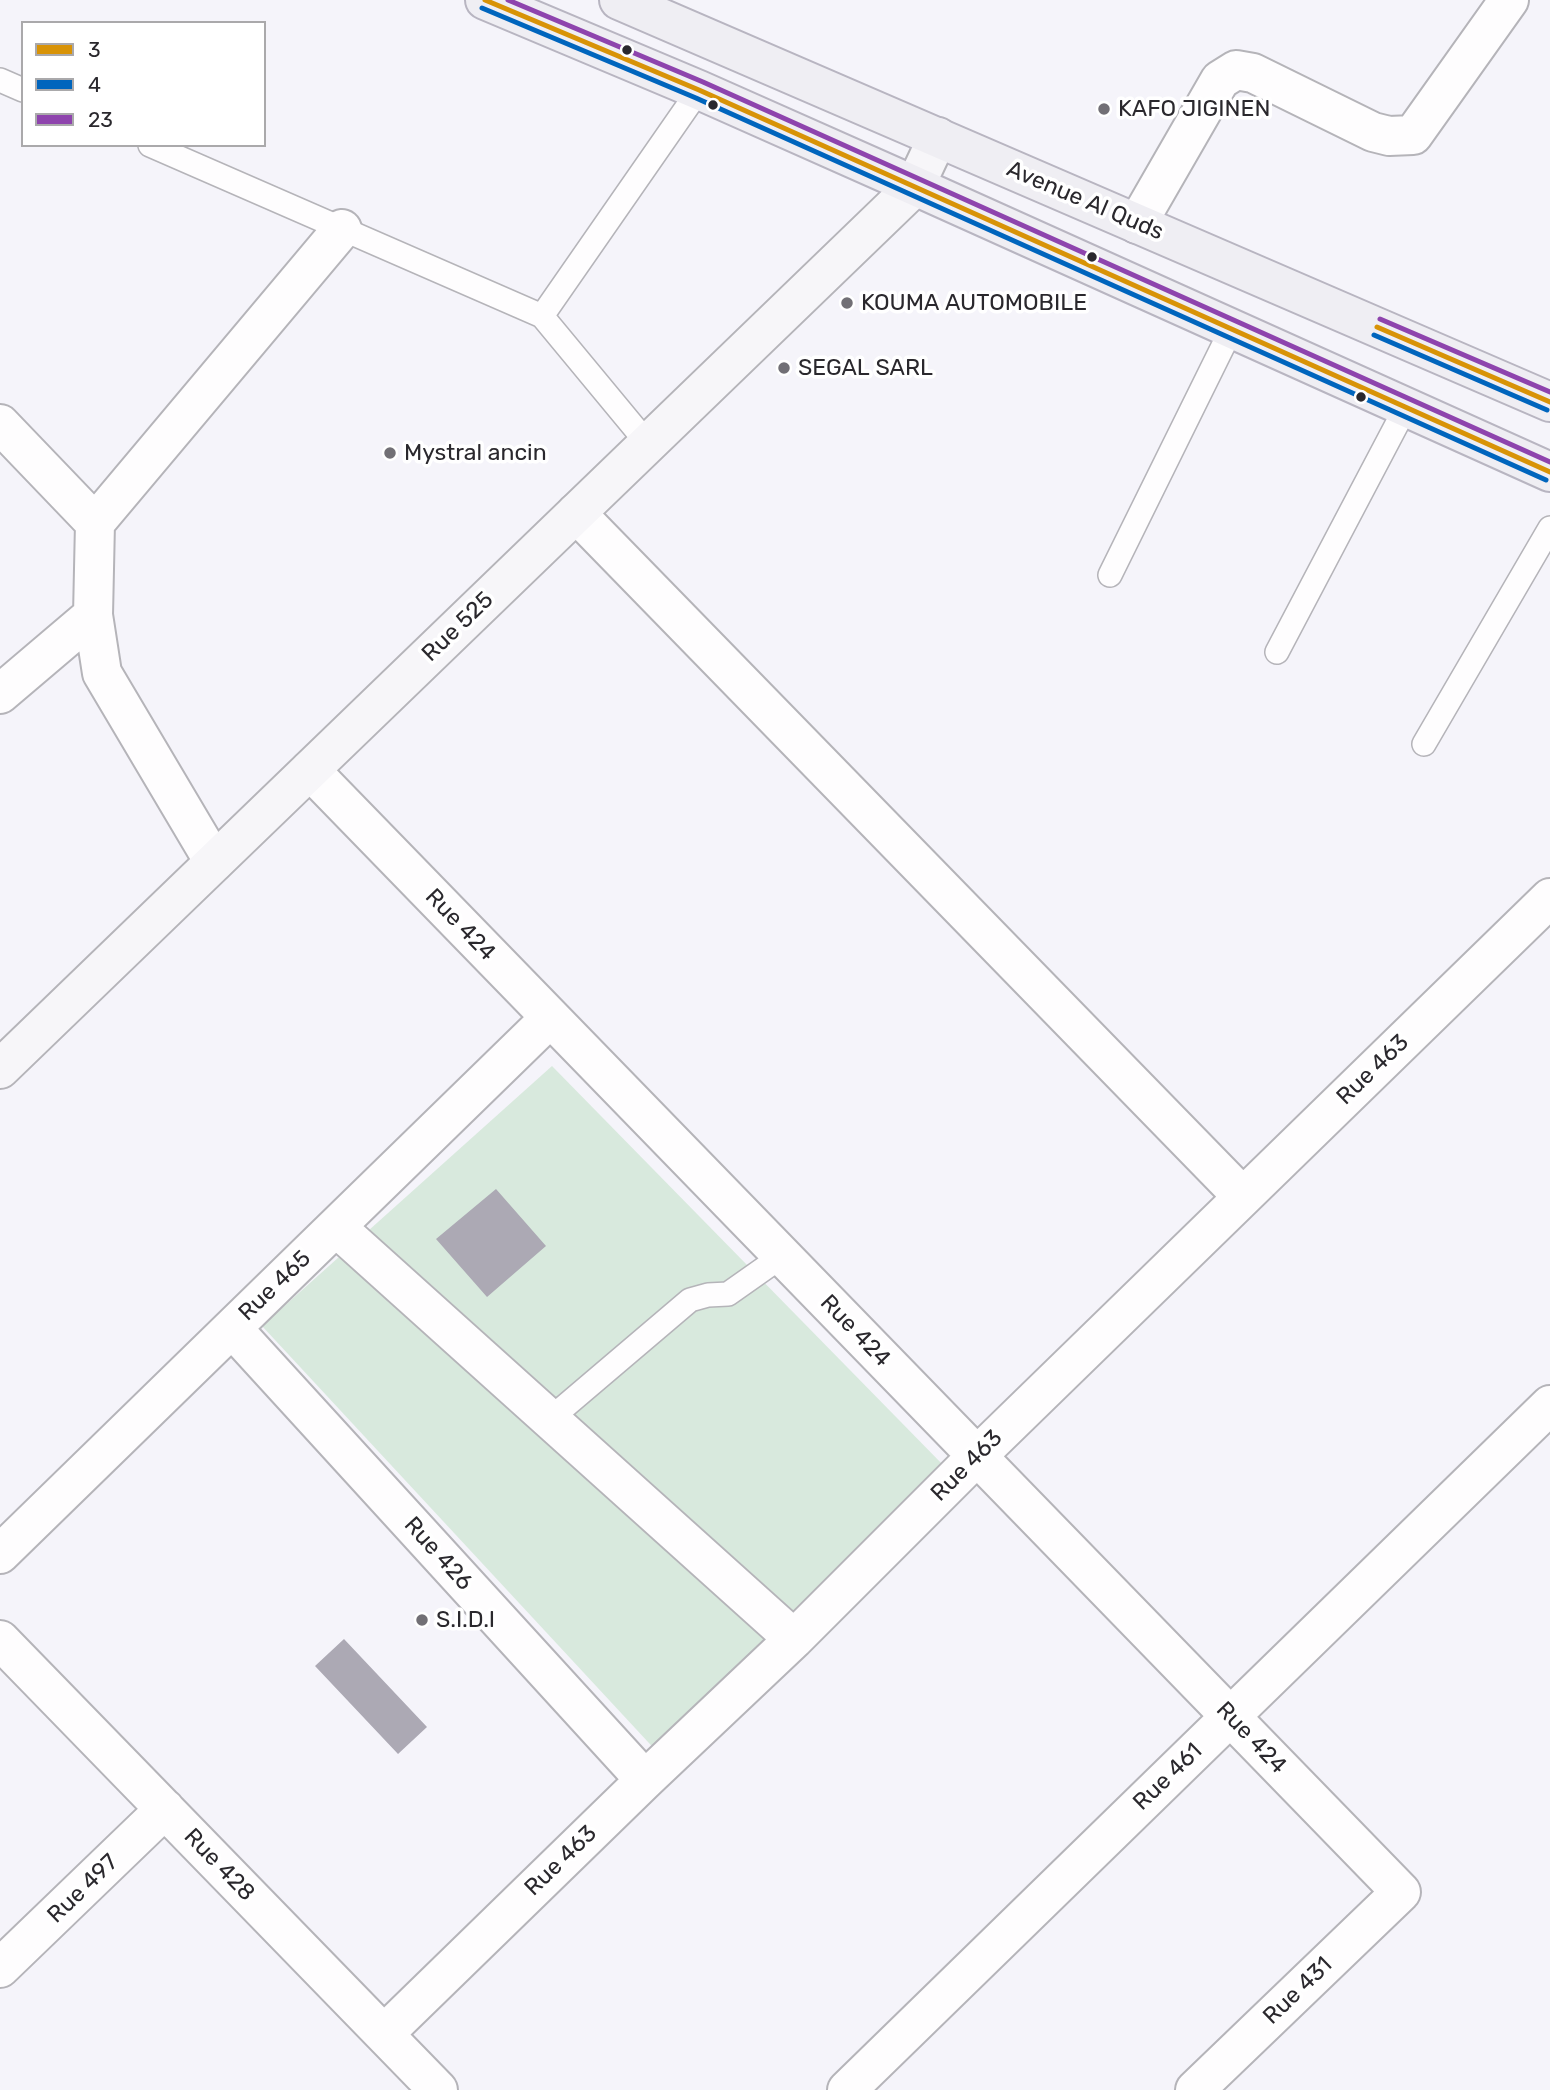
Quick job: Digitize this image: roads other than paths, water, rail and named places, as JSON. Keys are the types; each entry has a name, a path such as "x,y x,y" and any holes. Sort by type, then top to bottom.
{"main road":[{"path":"485,0 699,90 1550,472"},
{"name":"Avenue Al Quds","path":"619,0 1550,402"}],"street":[{"path":"1137,223 1220,80 1236,70 1253,73 1373,132 1389,136 1413,135 1509,0"},
{"path":"915,186 938,137"},
{"name":"Rue 525","path":"3,1060 310,770 915,186"},
{"path":"214,862 102,673 93,615 95,523 342,229"},
{"path":"0,424 95,523"},
{"path":"576,513 1243,1197"},
{"path":"0,694 93,615"},
{"name":"Rue 424","path":"310,770 1401,1892"},
{"name":"Rue 463","path":"384,2034 794,1639 977,1456 1550,898"},
{"name":"Rue 465","path":"0,1554 550,1018"},
{"path":"336,1227 794,1639"},
{"name":"Rue 426","path":"232,1328 645,1780"},
{"name":"Rue 461","path":"847,2090 1550,1405"},
{"name":"Rue 428","path":"0,1640 438,2090"},
{"name":"Rue 497","path":"0,1968 165,1809"},
{"name":"Rue 431","path":"1195,2090 1401,1892"}],"lane":[{"path":"0,80 21,89"},
{"path":"542,316 699,90"},
{"path":"155,147 542,316 648,444"},
{"path":"1110,575 1232,328"},
{"path":"1277,652 1406,407"},
{"path":"1424,744 1550,528"},
{"path":"550,1419 690,1300 708,1295 728,1294 782,1256"}],"place":[{"name":"KAFO JIGINEN","path":"1104,109"},
{"name":"KOUMA AUTOMOBILE","path":"847,303"},
{"name":"SEGAL SARL","path":"784,368"},
{"name":"Mystral ancin","path":"390,453"},
{"name":"S.I.D.I","path":"422,1620"}]}
